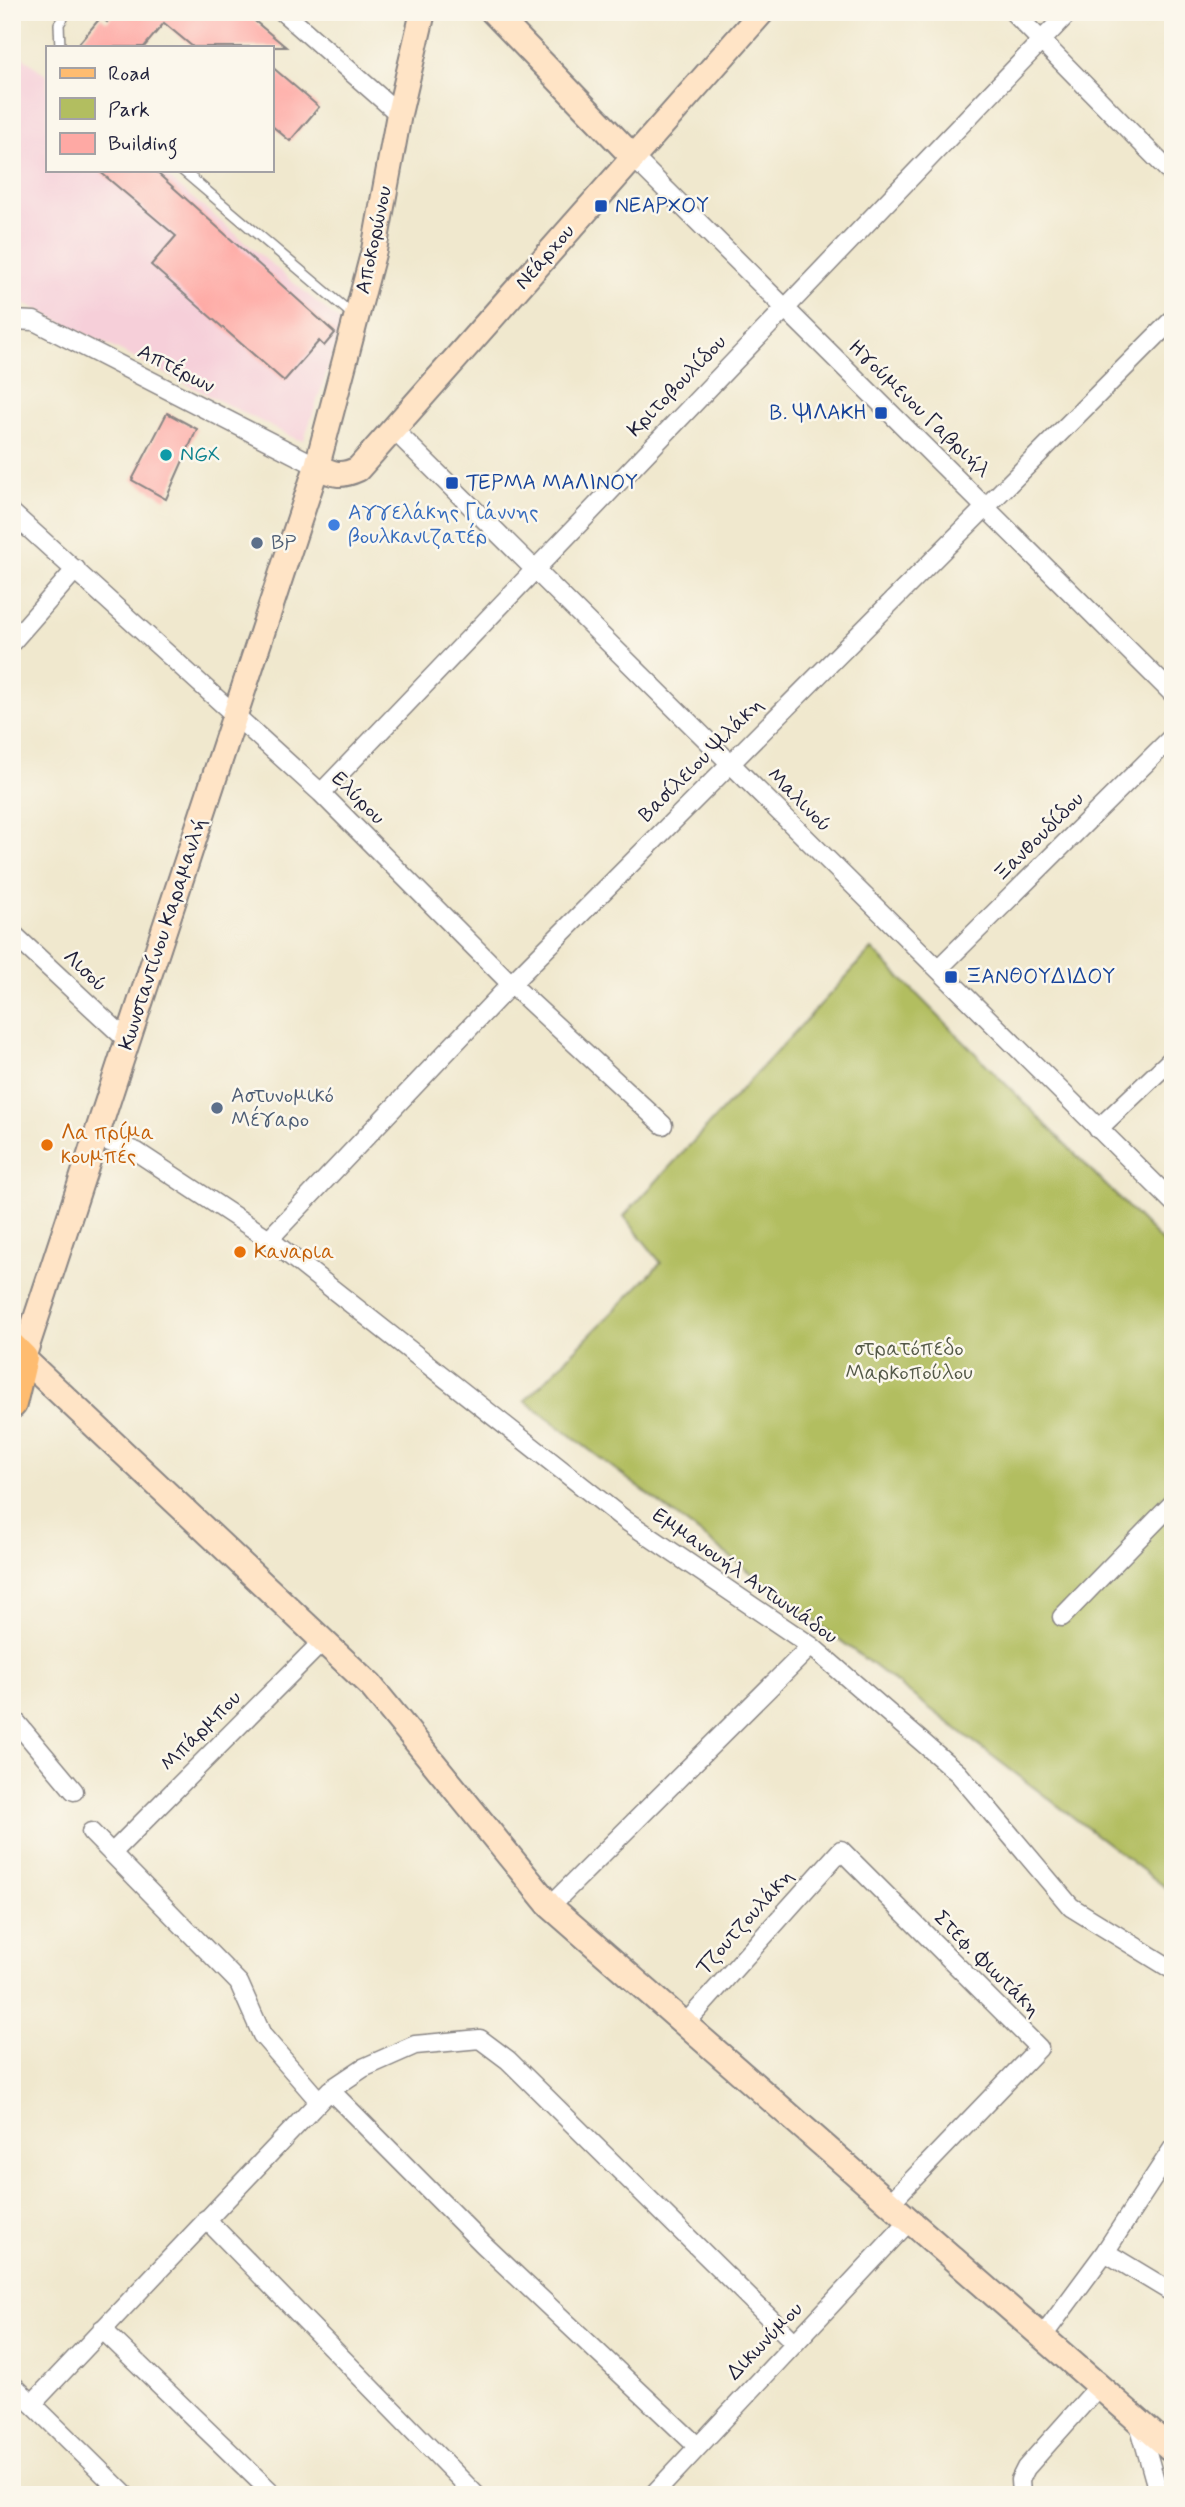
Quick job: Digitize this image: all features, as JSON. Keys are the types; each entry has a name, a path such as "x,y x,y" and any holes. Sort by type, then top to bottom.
{"main road":[{"name":"Αποκορώνου","path":"317,466 374,250 399,114 423,12"},
{"path":"493,12 633,158"},
{"name":"Νεάρχου","path":"317,466 334,475 346,474 358,468 762,12"},
{"name":"Κωνσταντίνου Καραμανλή","path":"12,1404 18,1353 96,1136 317,466"},
{"path":"18,1353 371,1686 550,1906 911,2219 1173,2451"}],"street":[{"path":"283,12 399,114"},
{"path":"1013,12 1173,175"},
{"name":"Κριτοβουλίδου","path":"321,793 533,568 1069,12"},
{"name":"Ηγούμενου Γαβριήλ","path":"633,158 1173,694"},
{"name":"Βασίλειου Ψιλάκη","path":"269,1239 511,984 1173,319"},
{"name":"Απτέρων","path":"12,320 34,321 317,466"},
{"name":"Μαλινού","path":"393,429 1173,1202"},
{"name":"Ελύρου","path":"12,513 321,793 511,984 663,1125"},
{"path":"12,642 76,569"},
{"name":"Ξανθουδίδου","path":"938,969 1173,737"},
{"name":"Λισού","path":"12,933 128,1041"},
{"path":"1098,1129 1173,1058"},
{"name":"Εμμανουήλ Αντωνιάδου","path":"96,1136 137,1152 269,1239 625,1520 811,1646 958,1773 1071,1907 1173,1970"},
{"path":"1062,1617 1173,1503"},
{"name":"Μπάρμπου","path":"112,1853 323,1641"},
{"path":"550,1906 811,1646"},
{"path":"12,1717 75,1791"},
{"path":"91,1832 239,1983 262,2035 696,2445"},
{"name":"Τζουτζουλάκη","path":"685,2024 841,1850"},
{"name":"Στεφ. Φιωτάκη","path":"841,1850 1039,2048 891,2202"},
{"path":"32,2404 324,2096 363,2068 415,2045 480,2039 508,2060 795,2343"},
{"path":"1043,2336 1105,2252 1173,2148"},
{"path":"206,2219 476,2495"},
{"name":"Δικωνύμου","path":"653,2495 696,2445 911,2219"},
{"path":"1105,2252 1173,2293"},
{"path":"102,2329 274,2495"},
{"path":"12,2384 125,2495"},
{"path":"1021,2495 1020,2480 1026,2468 1099,2386"},
{"path":"1138,2421 1158,2495"}],"lane":[{"path":"60,46 59,24 67,12"},
{"path":"184,172 357,319"}],"shaded area":[{"path":"12,48 46,75 46,172 161,172 343,324 304,440 296,439 12,297"}],"green space":[{"name":"στρατόπεδο Μαρκοπούλου","path":"872,949 1173,1253 1173,1893 525,1401 661,1263 624,1216"}],"building":[{"path":"115,12 244,12 286,47 192,46 164,23 145,46 77,46 101,17 107,22"},
{"path":"273,68 319,107 290,141 273,127"},
{"path":"100,172 156,172 335,333 324,346 319,341 284,381 151,265 176,236"},
{"name":"NGX","path":"167,413 197,429 166,499 132,480"}],"place":[{"name":"ΝΕΑΡΧΟΥ","path":"601,206"},
{"name":"Β. ΨΙΛΑΚΗ","path":"881,413"},
{"name":"NGX","path":"166,455"},
{"name":"ΤΕΡΜΑ ΜΑΛΙΝΟΥ","path":"452,483"},
{"name":"Αγγελάκης Γιάννης βουλκανιζατέρ","path":"334,525"},
{"name":"BP","path":"257,543"},
{"name":"ΞΑΝΘΟΥΔΙΔΟΥ","path":"951,977"},
{"name":"Αστυνομικό Μέγαρο","path":"217,1108"},
{"name":"Λα πρίμα κουμπές","path":"47,1145"},
{"name":"Καναρια","path":"240,1252"}]}
